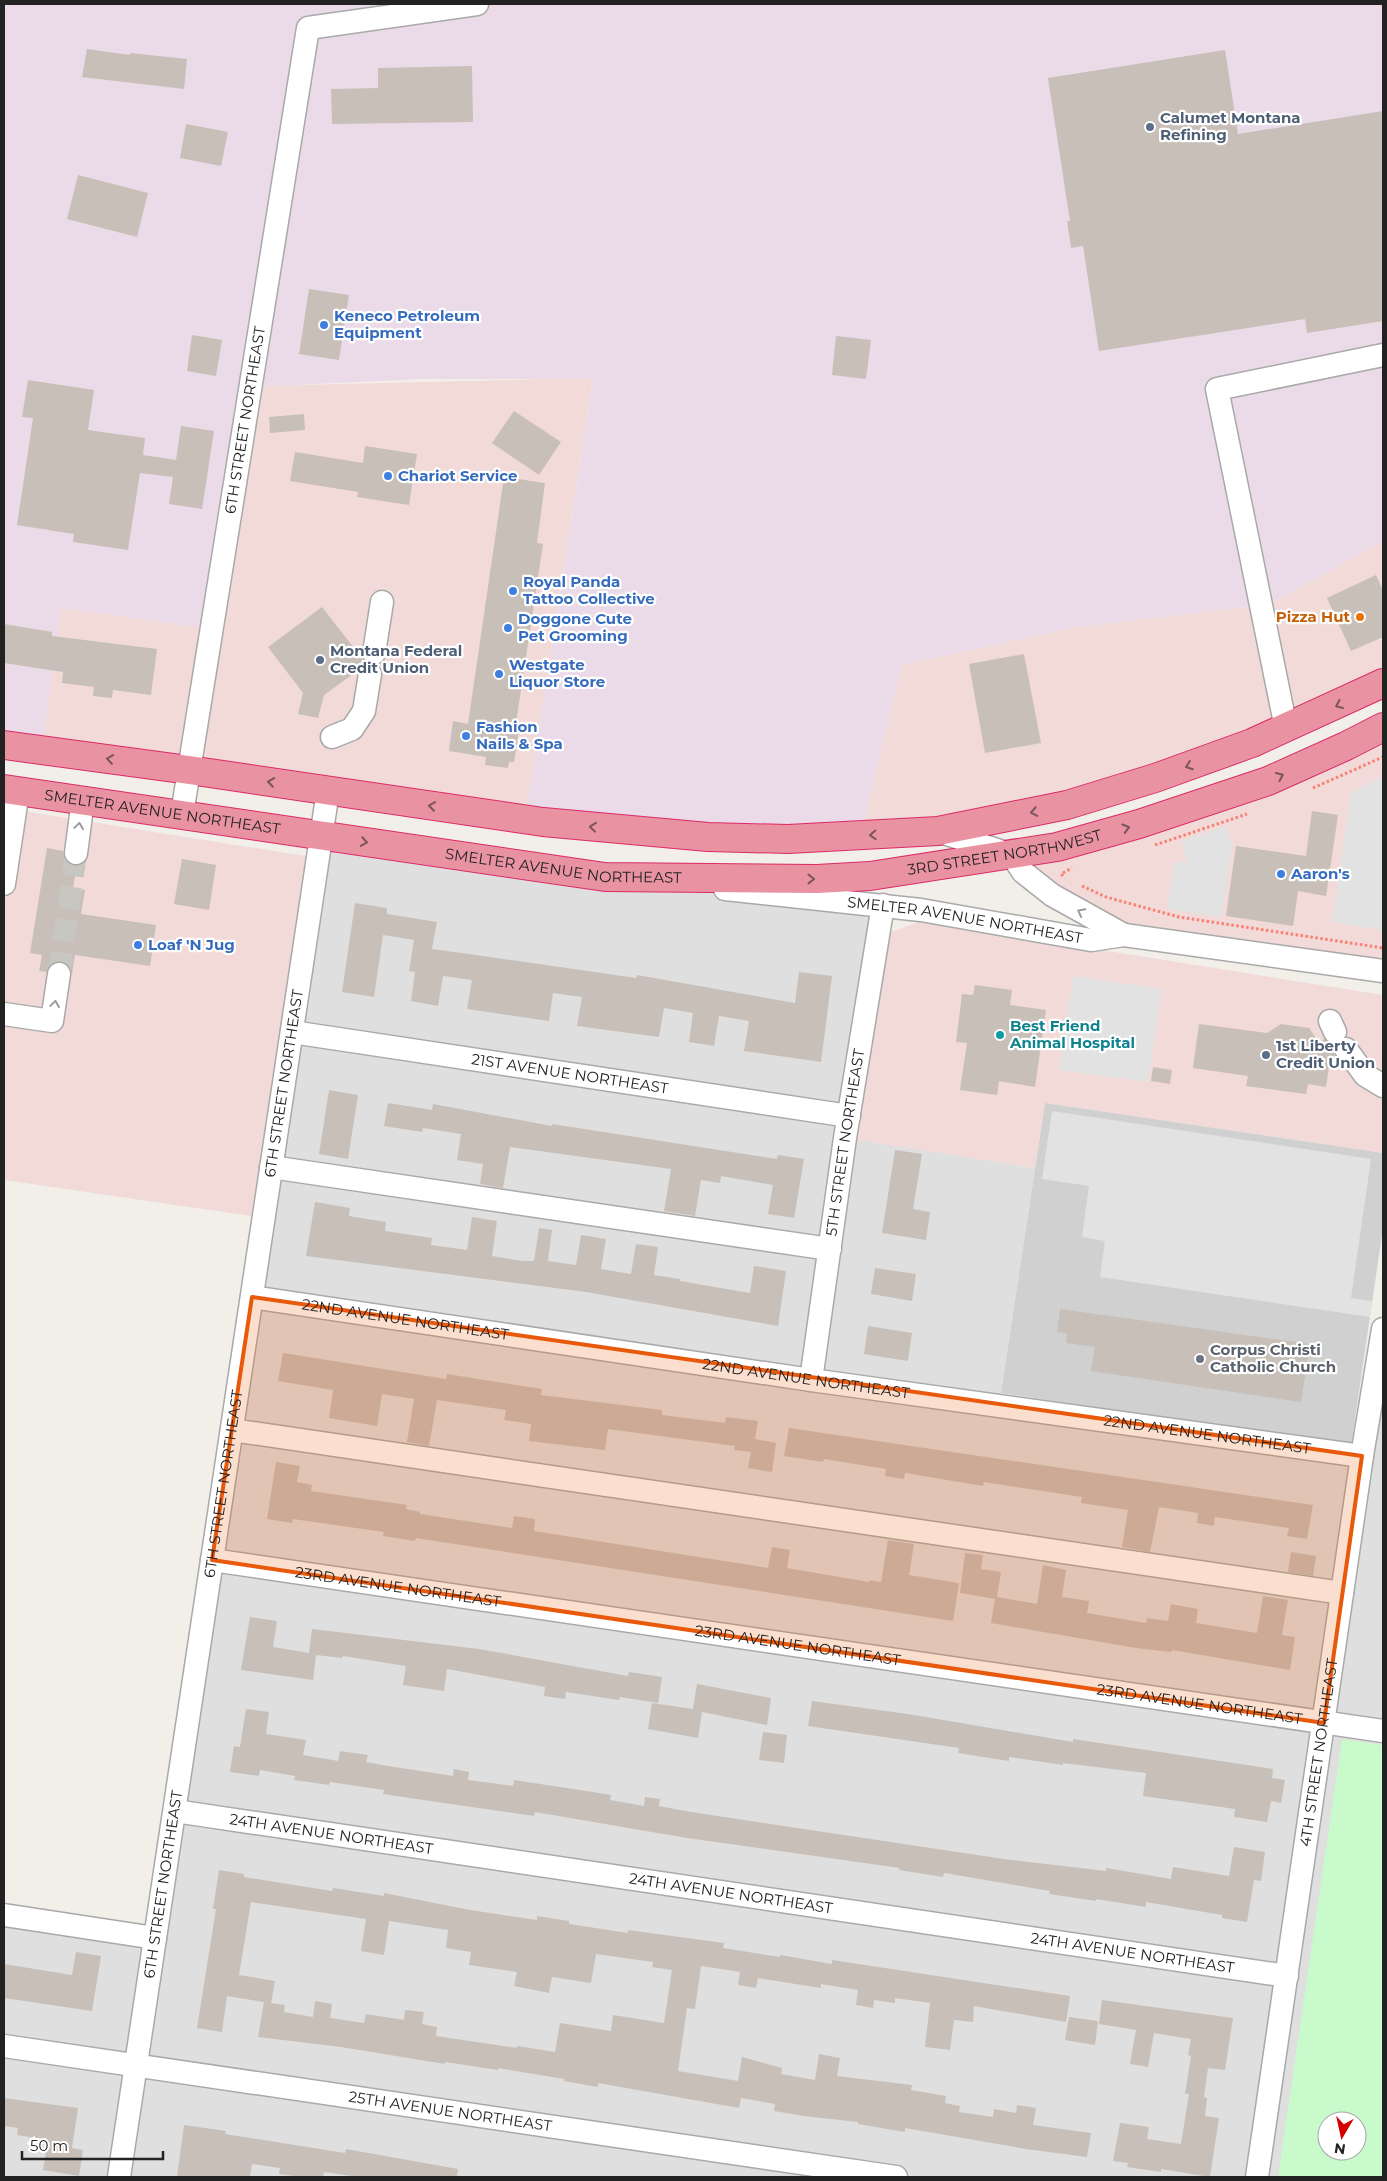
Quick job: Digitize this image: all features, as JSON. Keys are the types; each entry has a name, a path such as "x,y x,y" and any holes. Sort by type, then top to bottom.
{"highway":[{"path":"4,745 543,822 708,837 788,839 938,831 1068,805 1155,778 1252,743 1383,683"},
{"name":"3RD STREET NORTHWEST","path":"605,877 817,879 861,877 1057,847 1139,824 1268,781 1383,727"},
{"name":"SMELTER AVENUE NORTHEAST","path":"11,790 605,877"}],"street":[{"name":"6TH STREET NORTHEAST","path":"182,814 308,28 477,4"},
{"path":"1286,728 1216,389 1383,355"},
{"path":"332,738 352,729 364,711 382,602"},
{"path":"4,884 11,790"},
{"name":"6TH STREET NORTHEAST","path":"119,2177 328,791"},
{"path":"76,853 83,800"},
{"path":"938,831 1012,855"},
{"name":"SMELTER AVENUE NORTHEAST","path":"1012,855 1023,872 1052,895 1124,935"},
{"name":"SMELTER AVENUE NORTHEAST","path":"605,877 883,905 1091,940 1124,935 1383,971"},
{"name":"5TH STREET NORTHEAST","path":"811,1380 849,1116 883,905"},
{"path":"4,1014 52,1022 59,974"},
{"name":"21ST AVENUE NORTHEAST","path":"292,1032 849,1116"},
{"path":"1337,1034 1365,1075 1383,1086"},
{"path":"272,1167 830,1249"},
{"name":"22ND AVENUE NORTHEAST","path":"252,1297 811,1380 1362,1456"},
{"name":"4TH STREET NORTHEAST","path":"1257,2177 1362,1456 1383,1329"},
{"path":"232,1430 1342,1593"},
{"name":"23RD AVENUE NORTHEAST","path":"212,1560 1383,1731"},
{"name":"24TH AVENUE NORTHEAST","path":"174,1810 1287,1976"},
{"path":"4,1915 156,1938"},
{"name":"25TH AVENUE NORTHEAST","path":"4,2046 896,2177"}],"path":[{"path":"1305,791 1383,757"},
{"path":"1152,846 1253,812"},
{"path":"1067,878 1061,874 1082,865"},
{"path":"1080,885 1106,897 1180,917 1383,948"}],"highlighted area":[{"path":"252,1297 1362,1456 1324,1723 212,1560"}],"shaded area":[{"path":"4,4 1383,4 1383,541 1270,604 1077,627 902,665 860,836 525,820 593,379 424,379 251,387 212,629 61,608 42,750 4,744"},
{"path":"593,378 525,820 42,750 60,608 250,386"},
{"path":"1383,541 1383,683 1068,805 860,836 902,665 1077,627 1270,604"},
{"path":"1383,725 1383,971 1124,935 1012,855 1057,847"},
{"path":"1383,776 1383,930 1332,922 1351,793"},
{"path":"4,808 318,858 264,1218 4,1180"},
{"path":"1226,826 1232,844 1222,917 1167,909 1174,862 1188,863 1181,841"},
{"path":"321,836 883,905 845,1137 1035,1168 999,1406 1361,1456 1383,1329 1383,2177 4,2177 4,1915 155,1937"},
{"path":"921,921 1383,995 1383,1153 1045,1103 1035,1168 845,1138 878,937"},
{"path":"1073,976 1162,989 1148,1082 1059,1070"},
{"path":"1045,1103 1383,1153 1383,1228 1351,1446 1001,1393"},
{"path":"1052,1111 1371,1159 1351,1298 1372,1301 1370,1317 1100,1277 1105,1241 1082,1237 1089,1186 1042,1179"}],"green space":[{"path":"1342,1739 1383,1745 1383,2177 1278,2177"}],"building":[{"path":"87,49 130,55 130,53 187,59 184,89 82,77"},
{"path":"1225,50 1238,134 1383,111 1383,321 1307,333 1305,319 1099,351 1083,246 1071,248 1067,221 1070,221 1048,78"},
{"path":"472,66 473,122 332,124 331,89 378,88 378,68"},
{"path":"186,124 228,132 221,166 180,158"},
{"path":"78,175 148,193 137,237 67,219"},
{"path":"309,289 349,295 339,360 299,354"},
{"path":"192,335 222,340 216,376 187,371"},
{"path":"836,336 871,340 866,379 832,375"},
{"path":"28,380 94,390 88,430 145,438 143,455 176,460 181,426 214,431 202,509 169,504 173,477 140,473 128,550 73,542 74,534 17,525 33,418 22,417"},
{"path":"514,411 561,442 539,475 492,443"},
{"path":"304,414 305,430 270,433 269,417"},
{"path":"365,446 417,454 409,505 357,497 358,492 290,481 295,452 363,463"},
{"path":"504,477 545,483 537,543 543,544 516,723 520,723 514,762 509,762 508,768 485,765 486,757 449,751 453,721 468,724"},
{"name":"Pizza Hut","path":"1376,575 1383,591 1383,637 1351,651 1327,598"},
{"path":"322,607 354,648 361,650 365,662 357,671 324,695 318,718 298,714 303,693 268,647"},
{"path":"4,624 52,632 52,636 157,649 151,695 113,690 112,698 93,696 94,687 62,683 63,672 4,663"},
{"path":"1024,654 1041,743 985,753 969,664"},
{"name":"Aaron's","path":"1312,811 1338,815 1326,896 1298,891 1293,926 1226,916 1236,846 1306,856"},
{"path":"47,848 63,851 64,858 68,863 77,866 73,888 85,890 81,914 156,925 150,966 75,955 72,974 68,964 60,961 54,962 46,972 39,971 42,955 30,953"},
{"path":"182,859 216,865 209,910 174,904"},
{"path":"355,903 387,908 387,914 437,922 432,949 636,978 637,975 795,1003 799,972 832,976 821,1062 744,1051 749,1021 719,1016 714,1046 689,1042 693,1013 664,1008 659,1037 577,1026 582,997 553,993 549,1021 467,1009 472,980 443,976 438,1006 411,1001 415,972 409,971 414,940 383,935 374,997 342,992"},
{"name":"Best Friend Animal Hospital","path":"975,985 1012,990 1010,1005 1046,1010 1035,1087 999,1081 997,1095 960,1090 967,1043 956,1042 962,994 973,995"},
{"name":"1st Liberty Credit Union","path":"1199,1024 1267,1033 1281,1024 1309,1028 1319,1043 1324,1039 1334,1045 1335,1056 1330,1060 1326,1087 1308,1084 1306,1094 1246,1086 1248,1076 1193,1068"},
{"path":"1153,1067 1172,1070 1170,1084 1151,1081"},
{"path":"329,1090 358,1095 348,1159 319,1154"},
{"path":"388,1103 432,1110 433,1104 552,1126 552,1124 777,1159 778,1155 804,1159 794,1218 768,1214 773,1185 721,1176 720,1183 701,1180 695,1216 664,1211 671,1169 510,1147 503,1188 480,1184 483,1164 457,1160 461,1134 423,1128 422,1132 384,1126"},
{"path":"895,1150 922,1154 913,1209 930,1212 926,1240 882,1233"},
{"path":"315,1202 350,1208 349,1216 386,1222 385,1231 432,1238 431,1245 467,1250 472,1217 497,1221 492,1256 522,1261 534,1261 539,1228 552,1230 548,1261 576,1265 581,1235 606,1239 601,1269 631,1274 636,1244 658,1247 654,1275 680,1279 680,1281 750,1293 754,1266 786,1271 778,1326 586,1292 306,1256"},
{"path":"875,1268 916,1274 912,1301 871,1294"},
{"name":"Corpus Christi Catholic Church","path":"1060,1309 1310,1344 1301,1402 1091,1371 1095,1347 1066,1343 1067,1333 1057,1332"},
{"path":"868,1326 912,1333 908,1361 864,1354"},
{"path":"283,1353 446,1379 447,1374 542,1389 541,1395 662,1410 662,1415 725,1423 726,1417 758,1421 755,1439 776,1443 772,1472 748,1468 751,1452 734,1450 735,1446 608,1429 605,1450 529,1441 531,1424 504,1420 506,1410 437,1400 429,1446 407,1442 414,1399 382,1394 377,1426 329,1418 333,1390 278,1381"},
{"path":"789,1428 1313,1505 1307,1539 1287,1536 1289,1528 1215,1517 1214,1526 1197,1523 1198,1513 1159,1507 1150,1552 1122,1547 1128,1510 1081,1503 1082,1497 984,1482 983,1486 905,1473 904,1479 885,1476 886,1469 824,1459 823,1462 784,1456"},
{"path":"276,1462 300,1466 297,1482 312,1485 311,1491 407,1505 406,1509 420,1512 420,1514 512,1528 514,1516 535,1519 534,1531 768,1568 772,1547 790,1550 787,1568 869,1582 869,1580 881,1582 888,1540 914,1544 909,1575 959,1583 953,1621 416,1538 415,1541 383,1536 384,1532 293,1519 292,1523 267,1519"},
{"path":"1291,1552 1316,1556 1313,1576 1288,1572"},
{"path":"965,1553 983,1555 981,1569 1001,1572 997,1597 1037,1604 1043,1565 1066,1570 1062,1597 1089,1601 1087,1613 1146,1623 1147,1618 1168,1621 1171,1604 1198,1609 1196,1623 1257,1633 1263,1596 1288,1600 1282,1635 1295,1637 1290,1670 1172,1650 1171,1652 1136,1648 991,1623 995,1599 960,1593"},
{"path":"250,1617 277,1621 273,1647 309,1653 312,1629 479,1649 628,1676 629,1672 662,1677 658,1703 620,1697 619,1700 566,1692 565,1699 544,1696 545,1687 447,1669 444,1691 403,1685 406,1666 343,1656 342,1658 316,1655 313,1680 241,1670"},
{"path":"697,1684 771,1698 767,1725 702,1712 698,1738 648,1729 652,1703 693,1709"},
{"path":"812,1701 908,1714 1073,1742 1073,1739 1273,1769 1272,1778 1285,1780 1281,1803 1271,1801 1267,1822 1234,1817 1235,1809 1143,1796 1146,1773 1063,1763 1063,1765 1009,1757 1009,1761 958,1753 959,1748 808,1726"},
{"path":"246,1709 269,1712 266,1734 306,1740 303,1755 338,1761 340,1751 368,1755 366,1762 382,1765 453,1776 454,1769 469,1772 468,1780 513,1786 514,1780 611,1795 610,1800 644,1806 645,1797 660,1799 659,1806 691,1812 1004,1859 1106,1871 1106,1868 1171,1879 1173,1867 1229,1876 1234,1847 1265,1852 1261,1881 1254,1880 1247,1922 1222,1918 1222,1915 1146,1902 1146,1907 1096,1899 1096,1901 1049,1894 1050,1891 944,1873 943,1877 899,1870 900,1868 687,1838 535,1812 534,1816 383,1794 384,1790 330,1782 329,1785 294,1780 295,1776 260,1770 259,1776 230,1772 234,1746 240,1747"},
{"path":"763,1732 787,1735 784,1763 759,1760"},
{"path":"219,1870 244,1874 244,1877 332,1891 333,1888 384,1896 384,1893 470,1910 537,1920 537,1916 569,1921 569,1924 628,1933 628,1930 724,1943 723,1948 780,1957 780,1955 832,1964 832,1960 1070,1996 1066,2022 974,2006 973,2022 954,2020 950,2050 925,2047 930,2003 895,1998 895,2003 874,2000 873,2008 856,2005 858,1990 821,1984 821,1988 758,1978 756,1988 738,1985 740,1972 701,1966 695,2009 687,2008 678,2071 738,2081 742,2057 782,2068 781,2074 815,2080 819,2054 840,2058 837,2076 912,2085 911,2090 946,2096 945,2103 960,2106 959,2112 993,2117 994,2109 1016,2113 1017,2105 1036,2108 1033,2125 1091,2133 1087,2157 1026,2149 905,2128 905,2132 858,2124 858,2122 774,2111 775,2104 741,2098 739,2108 598,2083 598,2087 564,2081 564,2079 498,2068 498,2070 445,2062 445,2064 341,2047 258,2037 264,2002 227,1996 222,2032 197,2028 216,1909 213,1909","holes":["251,1902 366,1919 361,1951 384,1955 389,1921 448,1930 446,1948 471,1952 469,1965 517,1972 514,1986 549,1993 552,1977 591,1983 596,1954 653,1962 652,1967 672,1970 664,2023 613,2015 611,2031 560,2023 555,2052 517,2046 517,2048 436,2036 437,2027 422,2024 424,2012 405,2010 404,2020 366,2014 364,2023 330,2018 332,2004 315,2001 313,2017 284,2012 285,2005 271,2003 275,1981 239,1975"]},
{"path":"76,1952 101,1956 92,2011 4,1998 4,1964 72,1975"},
{"path":"1102,2000 1233,2018 1225,2070 1208,2068 1204,2097 1207,2098 1205,2116 1219,2118 1210,2177 1161,2169 1161,2172 1127,2167 1128,2163 1113,2161 1120,2123 1149,2127 1147,2139 1181,2144 1189,2094 1185,2094 1191,2056 1188,2055 1191,2039 1154,2033 1148,2067 1130,2064 1136,2030 1099,2024"},
{"path":"1069,2017 1098,2021 1095,2045 1065,2040"},
{"path":"4,2098 78,2108 72,2148 83,2150 79,2176 43,2170 48,2140 17,2135 18,2128 4,2126"},
{"path":"184,2125 226,2131 225,2134 345,2153 346,2149 458,2169 457,2177 359,2177 324,2172 323,2177 301,2177 279,2174 280,2168 252,2164 250,2177 177,2177"}],"tunnel":[{"path":"59,974 76,853"}],"place":[{"name":"Calumet Montana Refining","path":"1150,127"},
{"name":"Keneco Petroleum Equipment","path":"324,325"},
{"name":"Chariot Service","path":"388,476"},
{"name":"Royal Panda Tattoo Collective","path":"513,591"},
{"name":"Pizza Hut","path":"1360,617"},
{"name":"Doggone Cute Pet Grooming","path":"508,628"},
{"name":"Montana Federal Credit Union","path":"320,660"},
{"name":"Westgate Liquor Store","path":"499,674"},
{"name":"Fashion Nails & Spa","path":"466,736"},
{"name":"Aaron's","path":"1281,874"},
{"name":"Loaf 'N Jug","path":"138,945"},
{"name":"Best Friend Animal Hospital","path":"1000,1035"},
{"name":"1st Liberty Credit Union","path":"1266,1055"},
{"name":"Corpus Christi Catholic Church","path":"1200,1359"}]}
